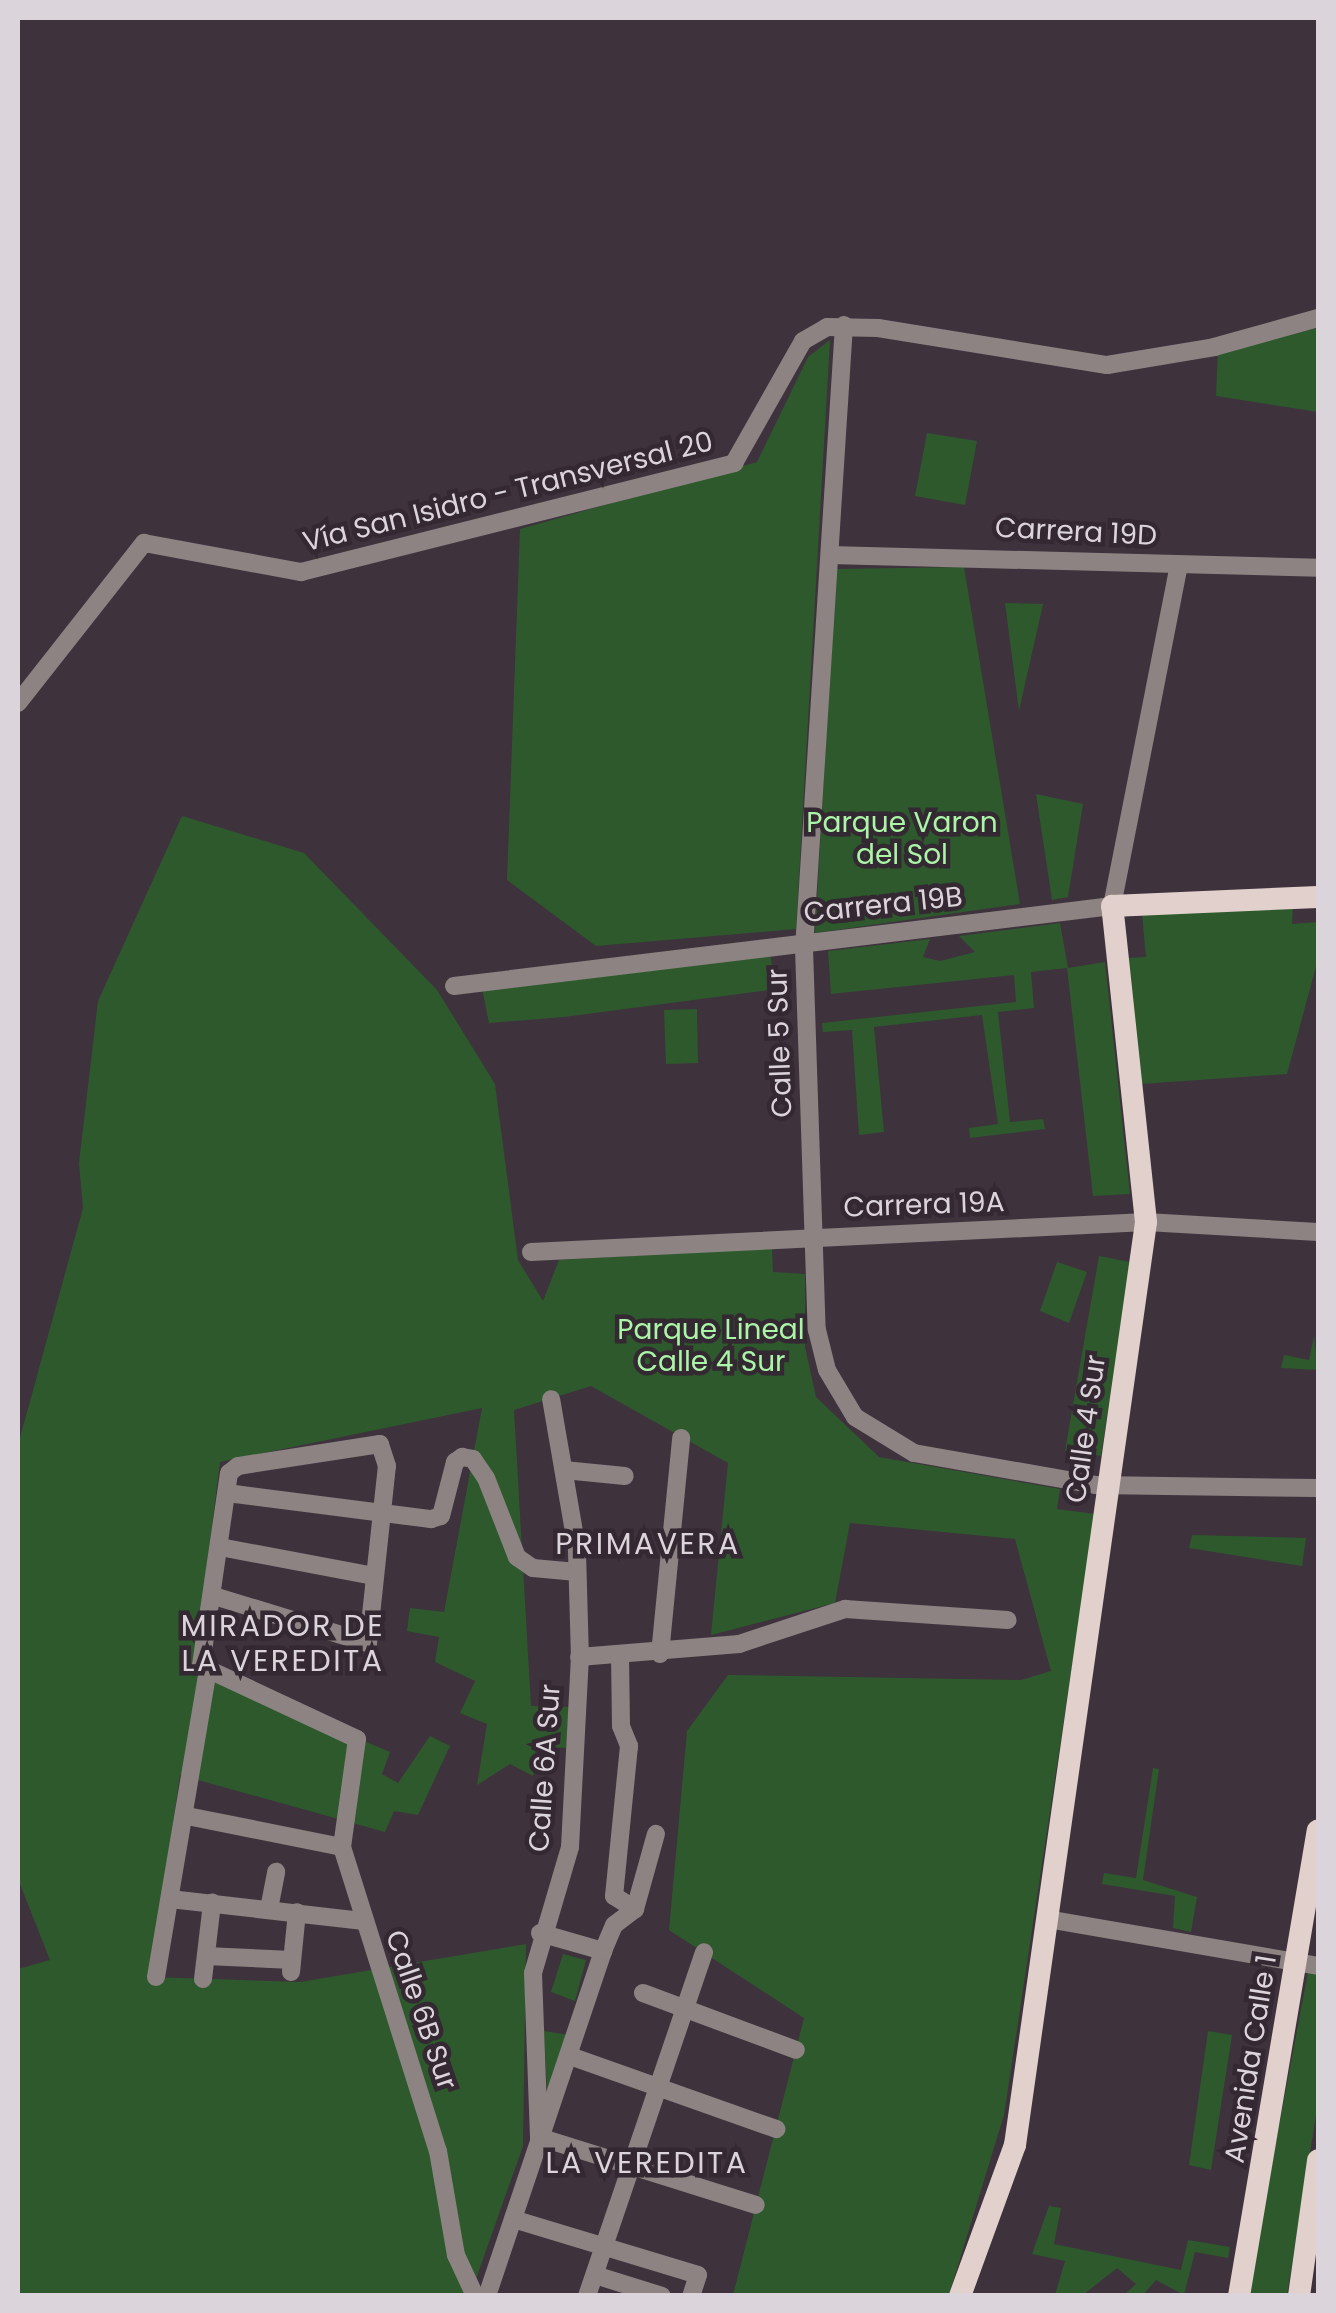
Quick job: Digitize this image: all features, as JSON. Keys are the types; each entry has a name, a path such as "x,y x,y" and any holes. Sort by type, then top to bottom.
{"main road":[{"name":"Carrera 19B","path":"1112,906 1318,896"},
{"name":"Calle 4 Sur","path":"960,2296 1014,2145 1146,1222 1112,906"},
{"name":"Avenida Calle 1","path":"1240,2296 1308,1964 1318,1832"},
{"path":"1299,2296 1318,2160"}],"street":[{"path":"844,326 1107,366 1214,347 1318,318"},
{"name":"Vía San Isidro - Transversal 20","path":"18,703 144,543 301,572 734,463 802,340 844,326"},
{"name":"Calle 5 Sur","path":"844,326 804,944 818,1330 827,1370 855,1417 881,1438 976,1466 1108,1485"},
{"name":"Carrera 19D","path":"830,555 1318,568"},
{"name":"Calle 4 Sur","path":"1112,906 1179,565"},
{"name":"Carrera 19B","path":"454,986 1112,906"},
{"name":"Carrera 19A","path":"531,1252 1146,1222 1318,1232"},
{"name":"Calle 6A Sur","path":"539,2137 533,1973 540,1933 570,1847 579,1657 577,1572 551,1399"},
{"path":"660,1654 681,1438"},
{"path":"156,1978 186,1816 204,1668 230,1473 238,1466 380,1444 386,1466 378,1509 368,1642 214,1596"},
{"path":"227,1493 442,1516 454,1462 473,1459 517,1557 533,1568 577,1572"},
{"path":"564,1470 625,1476"},
{"path":"1108,1485 1318,1488"},
{"path":"220,1548 373,1576"},
{"path":"579,1657 660,1654 740,1644 844,1610 1008,1620"},
{"path":"620,1656 622,1726 629,1746 614,1896 636,1908"},
{"name":"Calle 6B Sur","path":"204,1668 357,1738 342,1846 362,1920 438,2152 456,2256 475,2296"},
{"path":"186,1816 342,1846"},
{"path":"487,2296 603,1951 614,1925 636,1908 656,1834"},
{"path":"270,1909 276,1872"},
{"path":"170,1899 362,1920"},
{"path":"203,1979 212,1903"},
{"path":"206,1956 292,1966 297,1912"},
{"path":"1046,1919 1308,1964"},
{"path":"540,1933 603,1951"},
{"path":"587,2296 704,1952"},
{"path":"643,1994 796,2050"},
{"path":"570,2056 776,2129"},
{"path":"539,2137 756,2205"},
{"path":"512,2218 698,2274 691,2296"},
{"path":"595,2274 662,2296"}],"green space":[{"path":"1318,328 1318,412 1216,396 1218,350"},
{"path":"830,340 796,929 596,946 507,880 520,529 757,462 808,357"},
{"path":"927,433 977,441 965,505 915,496"},
{"name":"Parque Varon del Sol","path":"964,567 1020,904 815,933 836,569"},
{"path":"1005,603 1043,604 1019,711"},
{"path":"1036,794 1083,804 1068,897 1052,900"},
{"name":"Parque Lineal Calle 4 Sur","path":"182,816 304,853 437,990 495,1084 518,1260 543,1301 559,1260 772,1248 773,1272 805,1274 805,1347 816,1397 879,1457 1060,1489 1057,1509 1095,1514 1004,2115 949,2295 733,2295 804,2018 669,1930 687,1731 728,1675 1021,1680 1051,1671 1015,1539 850,1523 835,1603 711,1635 728,1463 591,1386 514,1410 531,1706 569,1707 566,1748 536,1746 533,1776 510,1764 477,1785 487,1724 460,1713 475,1681 435,1662 439,1637 407,1631 410,1608 444,1612 482,1408 220,1462 194,1670 390,1752 382,1774 398,1783 430,1736 450,1746 418,1815 394,1811 385,1832 180,1775 151,1977 300,1982 526,1944 523,2146 470,2296 18,2295 18,1969 50,1960 18,1879 18,1445 83,1208 79,1163 98,1001"},
{"path":"1293,906 1292,924 1318,922 1318,959 1287,1074 1140,1084 1127,958 1146,957 1142,913"},
{"path":"1060,923 1068,968 1105,962 1130,1194 1093,1196 1067,968 1031,972 1034,1008 998,1012 1010,1122 1043,1119 1045,1129 970,1138 969,1128 998,1124 982,1015 874,1027 884,1132 859,1135 852,1030 823,1032 822,1023 1016,1002 1014,975 831,994 828,951 930,939 923,957 940,961 975,952 959,936"},
{"path":"770,955 777,989 564,1017 489,1023 482,988"},
{"path":"697,1009 698,1063 666,1064 664,1010"},
{"path":"1099,1256 1130,1262 1101,1456 1065,1451"},
{"path":"1057,1262 1087,1272 1069,1323 1040,1311"},
{"path":"1314,1336 1318,1370 1281,1368 1284,1355 1309,1360"},
{"path":"1192,1535 1306,1538 1302,1566 1189,1548"},
{"path":"1153,1768 1159,1769 1143,1880 1197,1897 1191,1932 1173,1928 1175,1896 1102,1884 1104,1873 1136,1878"},
{"path":"563,1954 586,1960 575,2001 551,1992"},
{"path":"1308,1972 1318,1974 1318,2103 1287,2295 1247,2296"},
{"path":"544,2031 569,2035 547,2092"},
{"path":"1208,2031 1232,2035 1211,2170 1189,2165"},
{"path":"1049,2206 1061,2208 1054,2244 1181,2270 1188,2240 1230,2247 1228,2258 1195,2252 1184,2295 1156,2280 1143,2295 1124,2295 1136,2284 1117,2268 1083,2295 1055,2295 1065,2261 1032,2254"}],"district":[{"name":"PRIMAVERA","path":"648,1544"},
{"name":"MIRADOR DE LA VEREDITA","path":"283,1643"},
{"name":"LA VEREDITA","path":"647,2163"}]}
